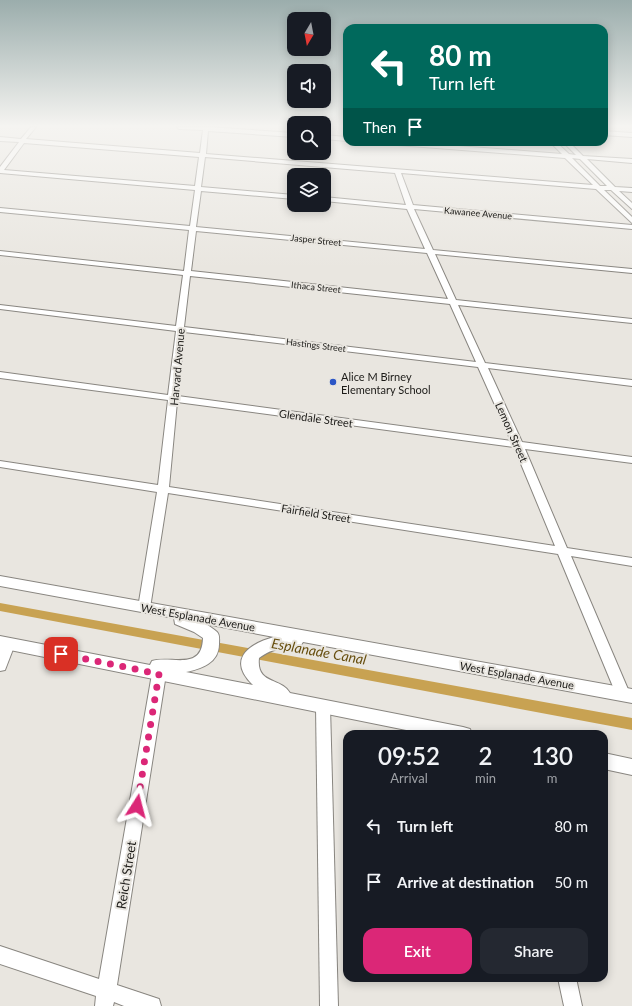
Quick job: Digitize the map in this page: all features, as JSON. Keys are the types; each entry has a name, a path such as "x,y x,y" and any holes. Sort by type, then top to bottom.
{"main road":[{"name":"West Esplanade Avenue","path":"0,581 628,695"},
{"path":"47,652 80,651 174,668 190,666 201,661 211,648 211,636 200,628 162,611"},
{"path":"300,702 268,687 253,675 248,666 258,650 284,640 345,644"},
{"path":"4,643 443,730"},
{"path":"608,763 632,767"}],"street":[{"path":"34,174 287,196"},
{"name":"Harvard Avenue","path":"144,608 163,488 174,399 180,329 200,174"},
{"name":"Lemon Street","path":"398,174 410,207 518,445 628,695"},
{"path":"443,174 632,190"},
{"path":"584,174 632,221"},
{"path":"598,174 632,207"},
{"name":"Kawanee Avenue","path":"331,200 632,227"},
{"name":"Jasper Street","path":"0,210 632,271"},
{"name":"Ithaca Street","path":"0,253 632,321"},
{"name":"Hastings Street","path":"0,307 632,383"},
{"name":"Glendale Street","path":"0,375 632,460"},
{"name":"Fairfield Street","path":"0,464 163,488 632,562"},
{"path":"0,666 4,643"},
{"name":"Reich Street","path":"105,998 159,674"},
{"path":"323,706 329,1006"},
{"path":"0,955 105,998 152,1006"},
{"path":"568,982 573,1006"}],"waterway":[{"name":"Esplanade Canal","path":"0,607 632,724"}],"place":[{"name":"Alice M Birney Elementary School","path":"333,382"}],"route":[{"path":"61,654 159,674 137,806"}]}
